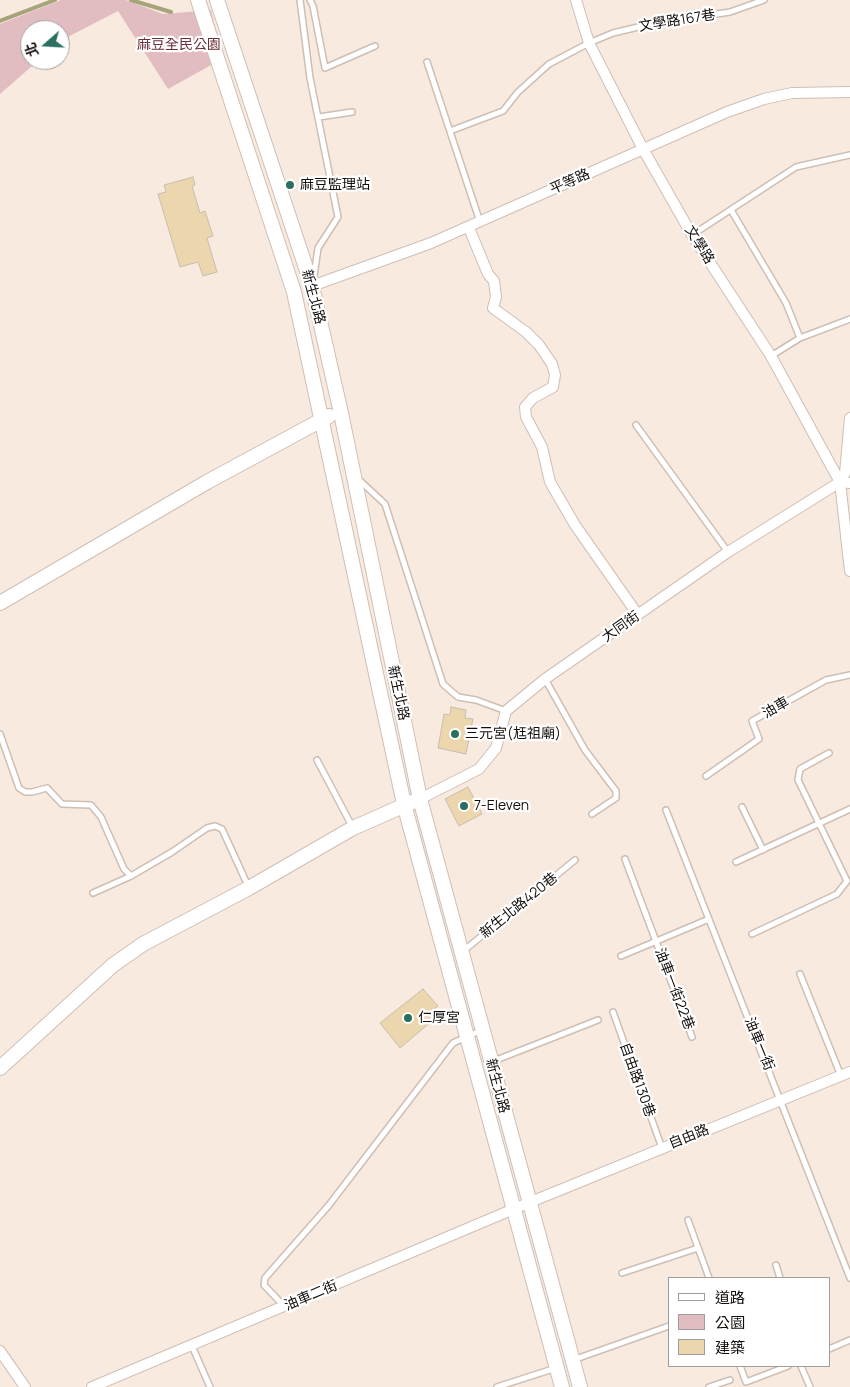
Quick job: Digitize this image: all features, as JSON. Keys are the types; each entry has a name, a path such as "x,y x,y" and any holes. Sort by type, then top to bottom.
{"main road":[{"name":"新生北路","path":"198,0 294,292 404,804 562,1387"},
{"name":"新生北路","path":"217,0 312,286 354,474 420,799 528,1203 580,1387"},
{"name":"平等路","path":"294,292 312,286"},
{"path":"0,603 207,482 322,418 341,413"},
{"path":"0,1068 113,965 143,944 249,888 353,828 404,804 420,799"}],"street":[{"name":"文學路","path":"576,0 589,43 643,149 692,235 771,356 845,482"},
{"name":"平等路","path":"312,286 469,228 727,112 764,99 792,93 850,92"},
{"path":"469,228 488,274 494,282 496,298 493,308 526,332 539,345 552,364 555,375 553,387 533,398 526,408 526,417 542,447 550,482 575,525 638,615"},
{"path":"850,418 845,473 850,571"},
{"name":"大同街","path":"506,711 546,679 728,552 845,482"},
{"path":"420,799 479,769 496,748 506,711"},
{"name":"自由路","path":"528,1203 846,1074"},
{"name":"油車二街","path":"92,1387 286,1307 528,1203"},
{"path":"0,1351 25,1387"}],"lane":[{"path":"300,0 310,78 338,217 318,248 312,286"},
{"path":"310,0 313,6 325,68 376,46"},
{"name":"文學路167巷","path":"450,132 503,111 518,92 549,64 589,43 613,34 651,24 730,12 764,0"},
{"path":"427,62 480,222"},
{"path":"319,117 352,112"},
{"path":"692,235 796,167 850,155"},
{"path":"731,210 786,303 800,338"},
{"path":"771,356 800,338 850,320"},
{"path":"636,425 728,552"},
{"path":"354,474 385,504 443,684 458,697 476,700 506,711"},
{"name":"油車","path":"706,776 759,739 752,721 826,680 850,675"},
{"path":"546,679 585,750 616,791 616,798 592,814"},
{"path":"0,734 19,788 25,792 47,788 62,804 91,805 101,817 124,869 131,876"},
{"path":"752,934 837,894 847,881 798,780 800,769 829,753"},
{"path":"317,760 353,828"},
{"path":"742,808 763,850"},
{"name":"油車一街","path":"666,810 850,1278"},
{"path":"736,862 850,810"},
{"path":"93,893 131,876 172,852 207,828 215,826 222,829 249,888"},
{"name":"油車一街22巷","path":"626,859 692,1037"},
{"name":"新生北路420巷","path":"462,952 575,860"},
{"name":"油車一街22巷","path":"621,956 710,919"},
{"path":"800,974 846,1074"},
{"name":"自由路130巷","path":"613,1012 662,1148"},
{"path":"491,1062 598,1020"},
{"path":"286,1307 264,1285 265,1278 329,1205 453,1042 482,1030"},
{"path":"688,1220 709,1277"},
{"path":"622,1273 698,1248"},
{"path":"776,1265 780,1277"},
{"path":"572,1360 668,1326"},
{"path":"830,1349 850,1340"},
{"path":"192,1346 210,1387"},
{"path":"740,1367 746,1382 785,1367"},
{"path":"802,1367 810,1387"},
{"path":"498,1387 556,1368"},
{"path":"709,1387 730,1380"}],"green space":[{"name":"麻豆全民公園","path":"61,0 126,0 163,14 211,10 222,59 168,89 118,11 70,36 70,20 20,20 20,70 28,70 0,94 0,24"}],"building":[{"path":"193,177 195,185 192,186 200,213 205,211 213,236 207,238 217,272 203,276 198,262 180,267 158,194 166,192 164,185"},
{"name":"三元宮(尪祖廟)","path":"451,707 466,710 465,718 473,719 466,754 438,748 444,714 450,715"},
{"name":"7-Eleven","path":"468,787 482,814 459,826 445,799"},
{"name":"仁厚宮","path":"423,989 438,1006 427,1015 432,1021 400,1048 380,1023"}],"waterway":[{"path":"0,21 55,0"},
{"path":"131,0 171,12"}],"place":[{"name":"麻豆監理站","path":"290,185"},
{"name":"三元宮(尪祖廟)","path":"455,734"},
{"name":"7-Eleven","path":"464,806"},
{"name":"仁厚宮","path":"408,1018"}]}
